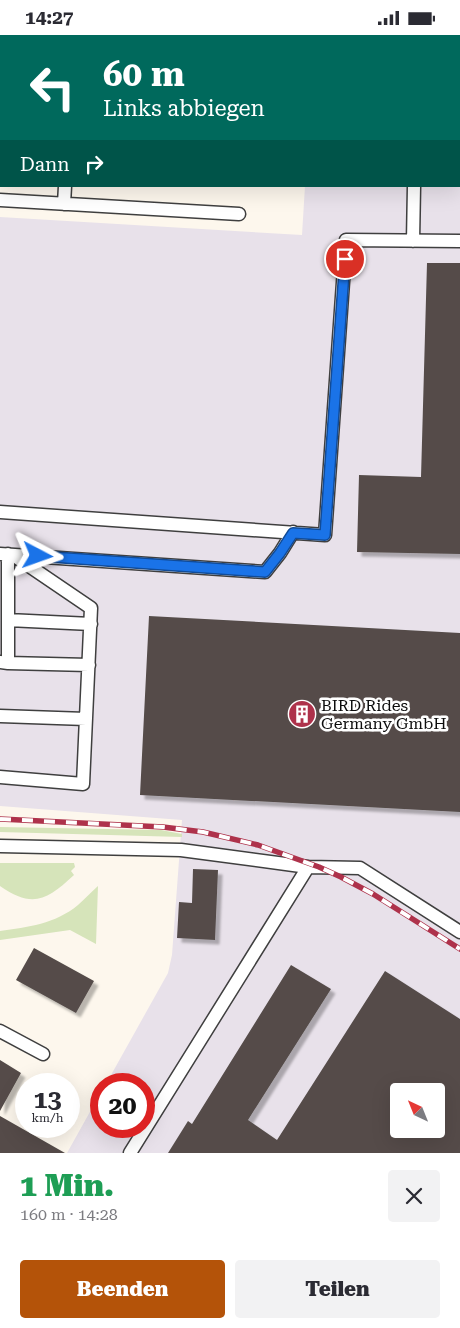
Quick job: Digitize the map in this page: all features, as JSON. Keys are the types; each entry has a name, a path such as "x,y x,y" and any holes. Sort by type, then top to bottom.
{"lane":[{"path":"64,204 65,187"},
{"path":"413,241 414,187"},
{"path":"0,200 239,214"},
{"path":"0,512 325,535 346,240 460,241"},
{"path":"7,554 265,572 293,533"},
{"path":"7,554 8,620 4,662 89,665"},
{"path":"0,777 83,784 91,624 91,608 7,554"},
{"path":"8,620 91,624"},
{"path":"0,716 86,719"},
{"path":"0,846 181,850 308,867 360,868 460,932"},
{"path":"130,1153 308,867"},
{"path":"0,1031 43,1054"}],"shaded area":[{"path":"305,187 460,187 460,1153 67,1153 75,1138 80,1138 80,1130 90,1112 90,1138 155,1138 155,1073 112,1073 168,973 172,955 182,820 0,806 0,217 302,235"}],"green space":[{"path":"0,827 161,830 182,834 182,837 0,832"},
{"path":"0,863 74,863 75,867 71,871 74,875 56,891 39,899 31,899 12,893 0,886"},
{"path":"98,886 96,944 70,930 0,940 0,931 41,924 60,917 78,905"}],"building":[{"path":"427,263 460,263 460,554 357,552 359,475 421,477"},
{"name":"BIRD Rides Germany GmbH","path":"149,616 460,633 460,812 140,795"},
{"path":"193,869 218,870 215,940 177,938 179,902 192,903"},
{"path":"34,948 94,981 76,1013 16,980"},
{"path":"291,965 331,989 248,1120 277,1140 385,971 460,1019 460,1153 168,1153 188,1121 192,1124"},
{"path":"0,1060 21,1073 15,1073 15,1084 0,1111"},
{"path":"0,1116 15,1125 15,1138 39,1138 65,1153 0,1153"}],"railway":[{"path":"0,819 163,827 203,832 258,845 341,877 373,894 460,949"}],"place":[{"name":"BIRD Rides Germany GmbH","path":"302,714"}],"route":[{"path":"38,556 265,572 293,533 325,535 345,259"}]}
